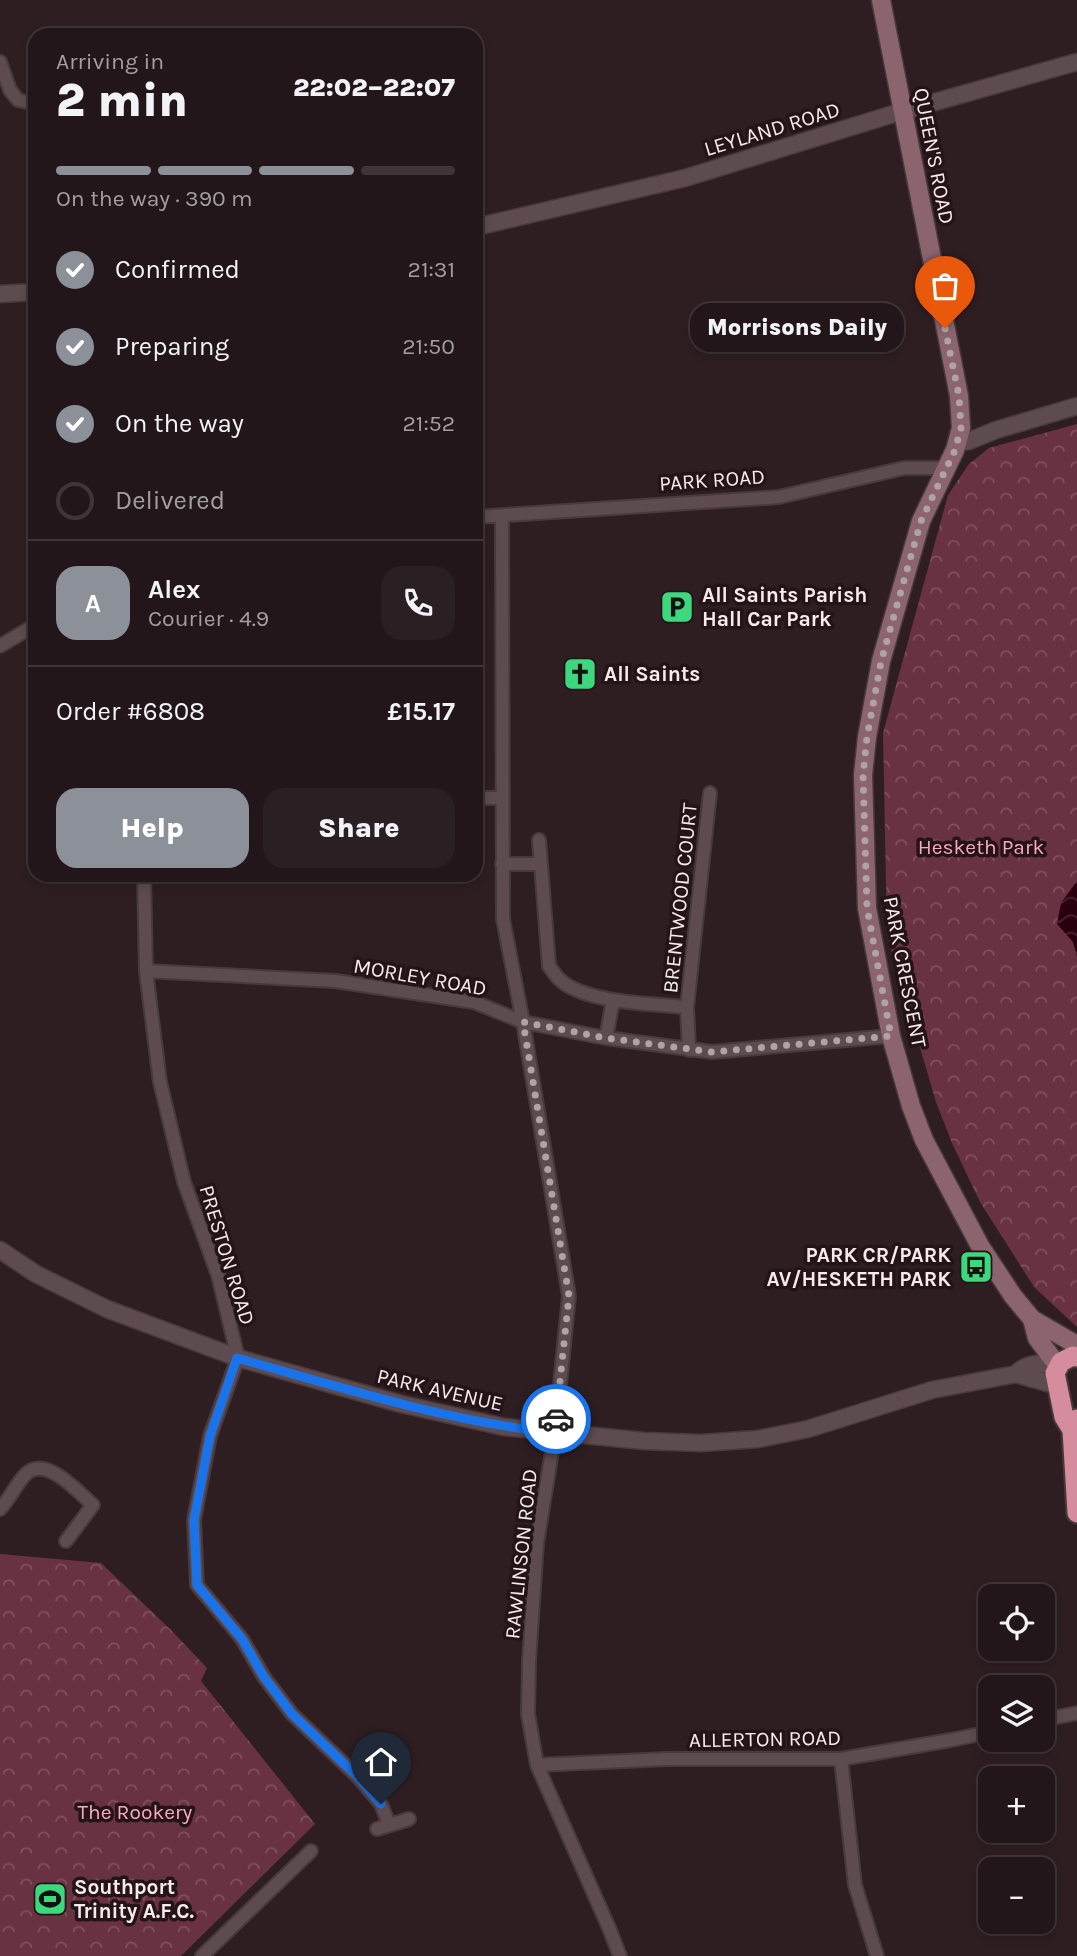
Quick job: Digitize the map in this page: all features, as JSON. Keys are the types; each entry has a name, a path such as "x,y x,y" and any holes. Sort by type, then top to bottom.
{"highway":[{"path":"1077,1357 1067,1358 1058,1377 1064,1417 1075,1424 1077,1513"},
{"path":"1058,1377 1067,1394 1077,1396"}],"main road":[{"name":"QUEEN'S ROAD","path":"881,0 959,396 961,428 957,443 921,521"},
{"name":"PARK CRESCENT","path":"921,521 881,662 863,775 867,908 891,1036 911,1106 924,1140 980,1246 1013,1296 1032,1319 1050,1328 1077,1348"},
{"name":"PARK CRESCENT","path":"1032,1319 1037,1338 1058,1377"}],"street":[{"path":"0,62 10,90 18,100 28,102"},
{"name":"LEYLAND ROAD","path":"483,225 685,178 903,111 1077,62"},
{"path":"0,294 28,292"},
{"path":"957,443 1077,405"},
{"name":"PARK ROAD","path":"483,516 779,497 904,468 947,468"},
{"name":"RAWLINSON ROAD","path":"502,515 503,919 569,1296 555,1433 537,1542 528,1714 537,1765 620,1956"},
{"path":"0,646 28,629"},
{"name":"BRENTWOOD COURT","path":"689,1050 687,1007 710,793"},
{"path":"483,799 502,798"},
{"name":"BRENTWOOD COURT","path":"539,840 549,966 560,981 579,991 613,1000 687,1007"},
{"path":"502,864 541,863"},
{"name":"PRESTON ROAD","path":"144,882 146,971 160,1082 184,1182 218,1275 237,1358 210,1436 194,1520 197,1585 242,1639 264,1677 292,1714 357,1776 381,1804 383,1827 409,1819"},
{"name":"MORLEY ROAD","path":"146,971 335,981 474,1002 523,1022 689,1050 712,1052 891,1036"},
{"path":"606,1038 613,1000"},
{"name":"PARK AVENUE","path":"0,1250 37,1274 107,1309 237,1358 401,1404 504,1427 645,1441 701,1443 758,1439 808,1429 932,1390 1016,1374 1058,1377"},
{"path":"0,1509 27,1473 38,1468 53,1471 93,1505 66,1541"},
{"path":"1055,1718 1077,1713"},
{"name":"ALLERTON ROAD","path":"537,1765 667,1759 841,1759 978,1734"},
{"path":"841,1759 855,1885 877,1956"},
{"path":"202,1956 311,1851"}],"green space":[{"name":"Hesketh Park","path":"1077,424 1077,1327 1034,1287 980,1202 936,1102 887,935 883,733 948,495 969,464 989,448"},
{"name":"The Rookery","path":"0,1554 101,1563 207,1668 201,1681 315,1824 181,1956 0,1956"}],"water":[{"path":"1077,881 1077,957 1073,942 1057,924 1061,903"}],"way so far":[{"path":"556,1419 569,1296 523,1022 606,1038 712,1052 891,1036 867,908 863,775 881,662 897,605 921,521 955,450 961,428 959,396 945,328"}],"place":[{"name":"Morrisons Daily","path":"945,328"},
{"name":"All Saints Parish Hall Car Park","path":"677,607"},
{"name":"All Saints","path":"580,674"},
{"name":"PARK CR/PARK AV/HESKETH PARK","path":"976,1267"},
{"name":"Southport Trinity A.F.C.","path":"50,1899"}],"route":[{"path":"381,1804 357,1776 292,1714 264,1677 242,1639 197,1585 194,1520 210,1436 237,1358 396,1403 504,1427 555,1433 556,1419"}]}
